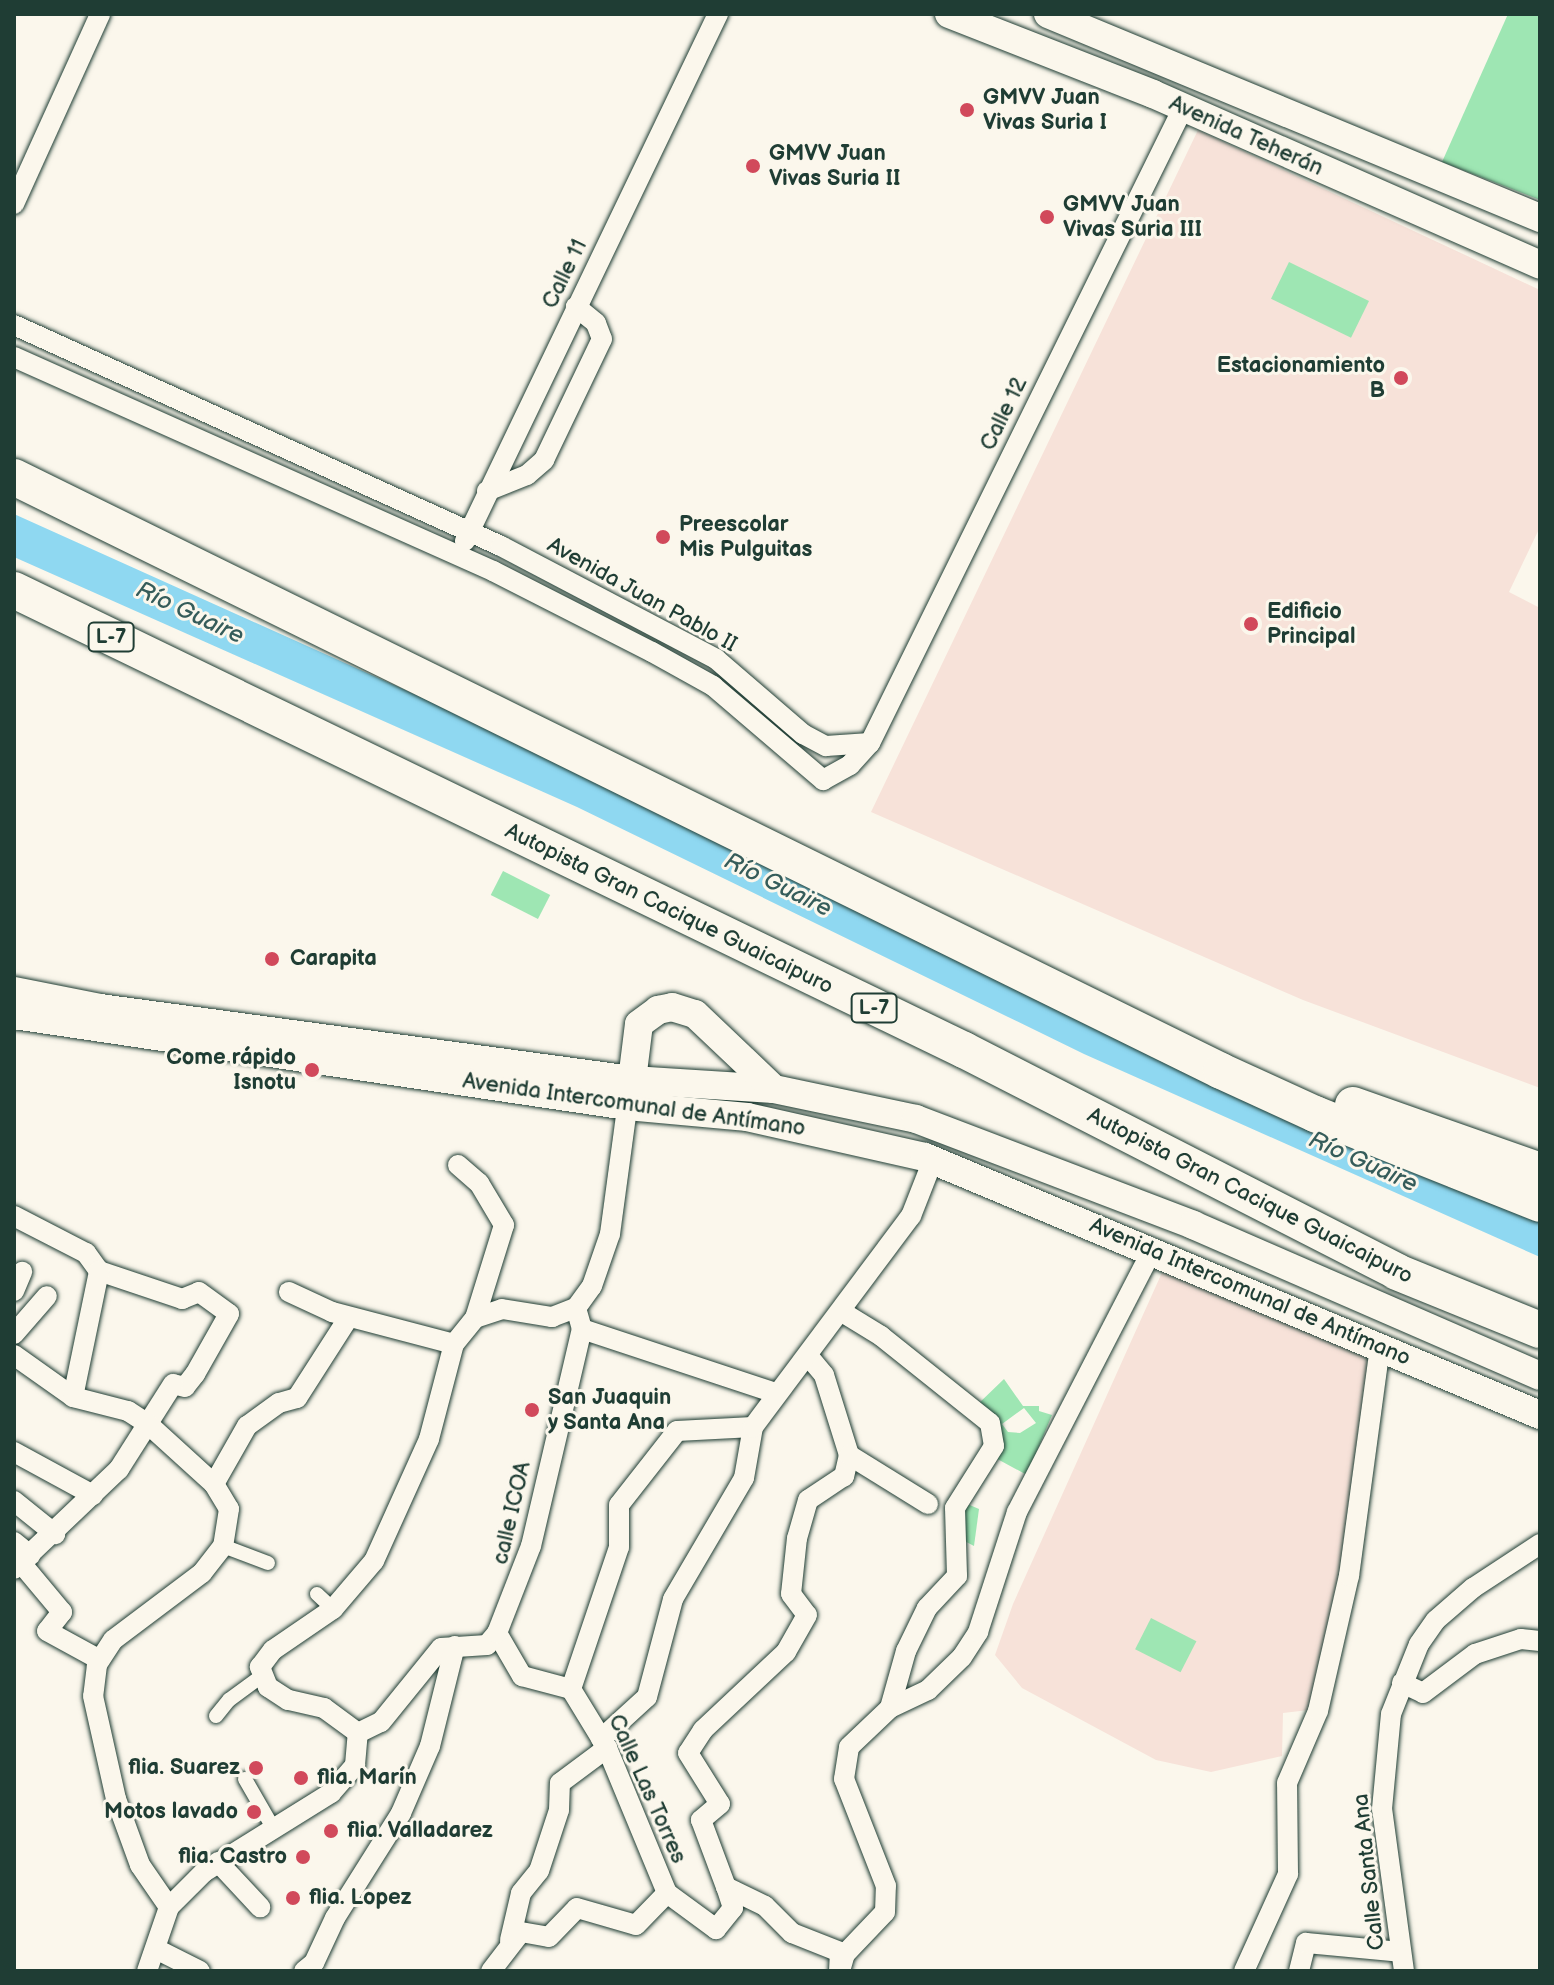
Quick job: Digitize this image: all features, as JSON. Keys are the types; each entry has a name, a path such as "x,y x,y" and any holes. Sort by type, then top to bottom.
{"highway":[{"path":"14,477 1019,973 1315,1114 1540,1204"},
{"name":"Autopista Gran Cacique Guaicaipuro","path":"14,590 964,1050 1397,1272 1540,1330"},
{"path":"1019,973 1317,1092 1540,1171"}],"main road":[{"name":"Avenida Teherán","path":"949,14 1183,108 1540,265"},
{"name":"Avenida Teherán","path":"1048,14 1540,218"},
{"name":"Avenida Intercomunal de Antímano","path":"14,991 100,1008 630,1093 774,1121 933,1160 1540,1415"},
{"path":"630,1093 639,1024 672,1007 695,1014 774,1089"},
{"name":"Avenida Intercomunal de Antímano","path":"14,1015 630,1093 774,1089 916,1119 986,1143 1411,1316 1540,1376"}],"street":[{"path":"14,204 100,14"},
{"name":"Calle 11","path":"458,556 718,14"},
{"name":"Calle 12","path":"870,743 1183,108"},
{"path":"487,491 527,475 544,460 602,339 596,323 576,307"},
{"name":"Avenida Juan Pablo II","path":"14,325 470,530 716,659 803,734 826,746 870,743"},
{"name":"Avenida Juan Pablo II","path":"14,357 458,556 713,686 823,780 850,765 870,743"},
{"path":"475,1318 502,1309 552,1317 576,1308 605,1262 630,1093"},
{"path":"491,1971 510,1940 521,1893 539,1871 559,1810 560,1783 604,1743 647,1697 673,1599 744,1478 753,1427 775,1393 809,1357 911,1216 933,1160"},
{"path":"358,1733 324,1708 278,1694 268,1687 260,1667 273,1650 333,1609 374,1561 429,1439 454,1344 475,1318 504,1225 479,1183 458,1165"},
{"path":"14,1216 86,1253 99,1271 182,1299 199,1292 229,1314 185,1387 173,1384 119,1469 55,1534 20,1557 62,1612 47,1631 100,1660"},
{"path":"840,1971 845,1954 885,1912 886,1886 844,1779 849,1747 890,1708 947,1675 978,1632 1017,1512 1152,1250"},
{"path":"73,1397 99,1271"},
{"path":"289,1292 349,1317 454,1344"},
{"path":"14,1334 47,1296"},
{"name":"calle ICOA","path":"497,1633 531,1546 582,1329 576,1308"},
{"path":"842,1312 881,1336 990,1423 994,1446 955,1508 957,1576 927,1608 906,1651 890,1708"},
{"path":"214,1484 247,1426 279,1403 297,1398 349,1317"},
{"path":"582,1329 775,1393"},
{"path":"1244,1971 1288,1874 1287,1783 1318,1711 1349,1576 1380,1346"},
{"path":"14,1355 73,1397 128,1411 148,1424 214,1484 229,1509 223,1546 202,1573 113,1640 100,1660 93,1696 116,1799 140,1865 169,1907"},
{"path":"667,1893 716,1929 733,1908 701,1820 720,1804 688,1753 703,1730 786,1652 807,1615 791,1594 797,1538 808,1500 844,1476 849,1455 824,1375 809,1357"},
{"path":"358,1733 381,1722 430,1655 455,1646 487,1645 497,1633 522,1676 571,1689 619,1547 619,1505 637,1478 677,1431 753,1427"},
{"path":"14,1452 93,1495"},
{"path":"849,1455 928,1504"},
{"path":"14,1501 55,1534"},
{"name":"Calle Santa Ana","path":"1402,1961 1382,1809 1391,1714 1402,1683 1436,1620 1473,1588 1540,1544"},
{"path":"223,1546 268,1563"},
{"path":"317,1594 333,1609"},
{"path":"1402,1683 1423,1693 1475,1654 1521,1639 1540,1641"},
{"path":"304,1971 314,1963 335,1918 401,1813 430,1746 455,1646"},
{"path":"216,1716 229,1700 263,1675"},
{"name":"Calle Las Torres","path":"510,1940 521,1932 549,1937 577,1908 636,1925 667,1893 604,1743 571,1689"},
{"path":"147,1971 169,1907 218,1862 272,1826 331,1793 355,1765 358,1733"},
{"path":"245,1779 272,1826"},
{"path":"218,1862 260,1907"},
{"path":"726,1887 765,1906 792,1933 840,1952 840,1971"},
{"path":"1299,1971 1306,1943 1402,1961"},
{"path":"156,1949 200,1971"}],"shaded area":[{"path":"1198,130 1540,290 1540,527 1509,592 1540,608 1540,1088 1303,1000 871,812"},
{"path":"1169,1257 1380,1346 1326,1708 1283,1713 1282,1756 1211,1772 1156,1760 1022,1688 995,1655 1013,1604"}],"green space":[{"path":"1508,14 1540,14 1540,200 1442,162"},
{"path":"1289,262 1369,301 1351,338 1271,299"},
{"path":"503,871 550,895 538,919 491,895"},
{"path":"1004,1379 1023,1406 1039,1406 1039,1411 1052,1415 1027,1475 990,1455 977,1405","holes":["1024,1408 1036,1423 1020,1433 1008,1432 1002,1424"]},
{"path":"958,1500 979,1509 974,1546 953,1535"},
{"path":"1151,1618 1196,1641 1181,1672 1135,1649"}],"water":[{"name":"Río Guaire","path":"14,514 605,780 1414,1170 1540,1222 1540,1257 1084,1054 577,807 14,557"}],"place":[{"name":"GMVV Juan Vivas Suria I","path":"967,110"},
{"name":"GMVV Juan Vivas Suria II","path":"753,166"},
{"name":"GMVV Juan Vivas Suria III","path":"1047,217"},
{"name":"Estacionamiento B","path":"1401,378"},
{"name":"Preescolar Mis Pulguitas","path":"663,537"},
{"name":"Edificio Principal","path":"1251,624"},
{"name":"Carapita","path":"272,959"},
{"name":"Come rápido Isnotu","path":"312,1070"},
{"name":"San Juaquin y Santa Ana","path":"532,1410"},
{"name":"flia. Suarez","path":"256,1768"},
{"name":"flia. Marín","path":"301,1778"},
{"name":"Motos lavado","path":"254,1812"},
{"name":"flia. Valladarez","path":"331,1831"},
{"name":"flia. Castro","path":"303,1857"},
{"name":"flia. Lopez","path":"293,1898"}]}
